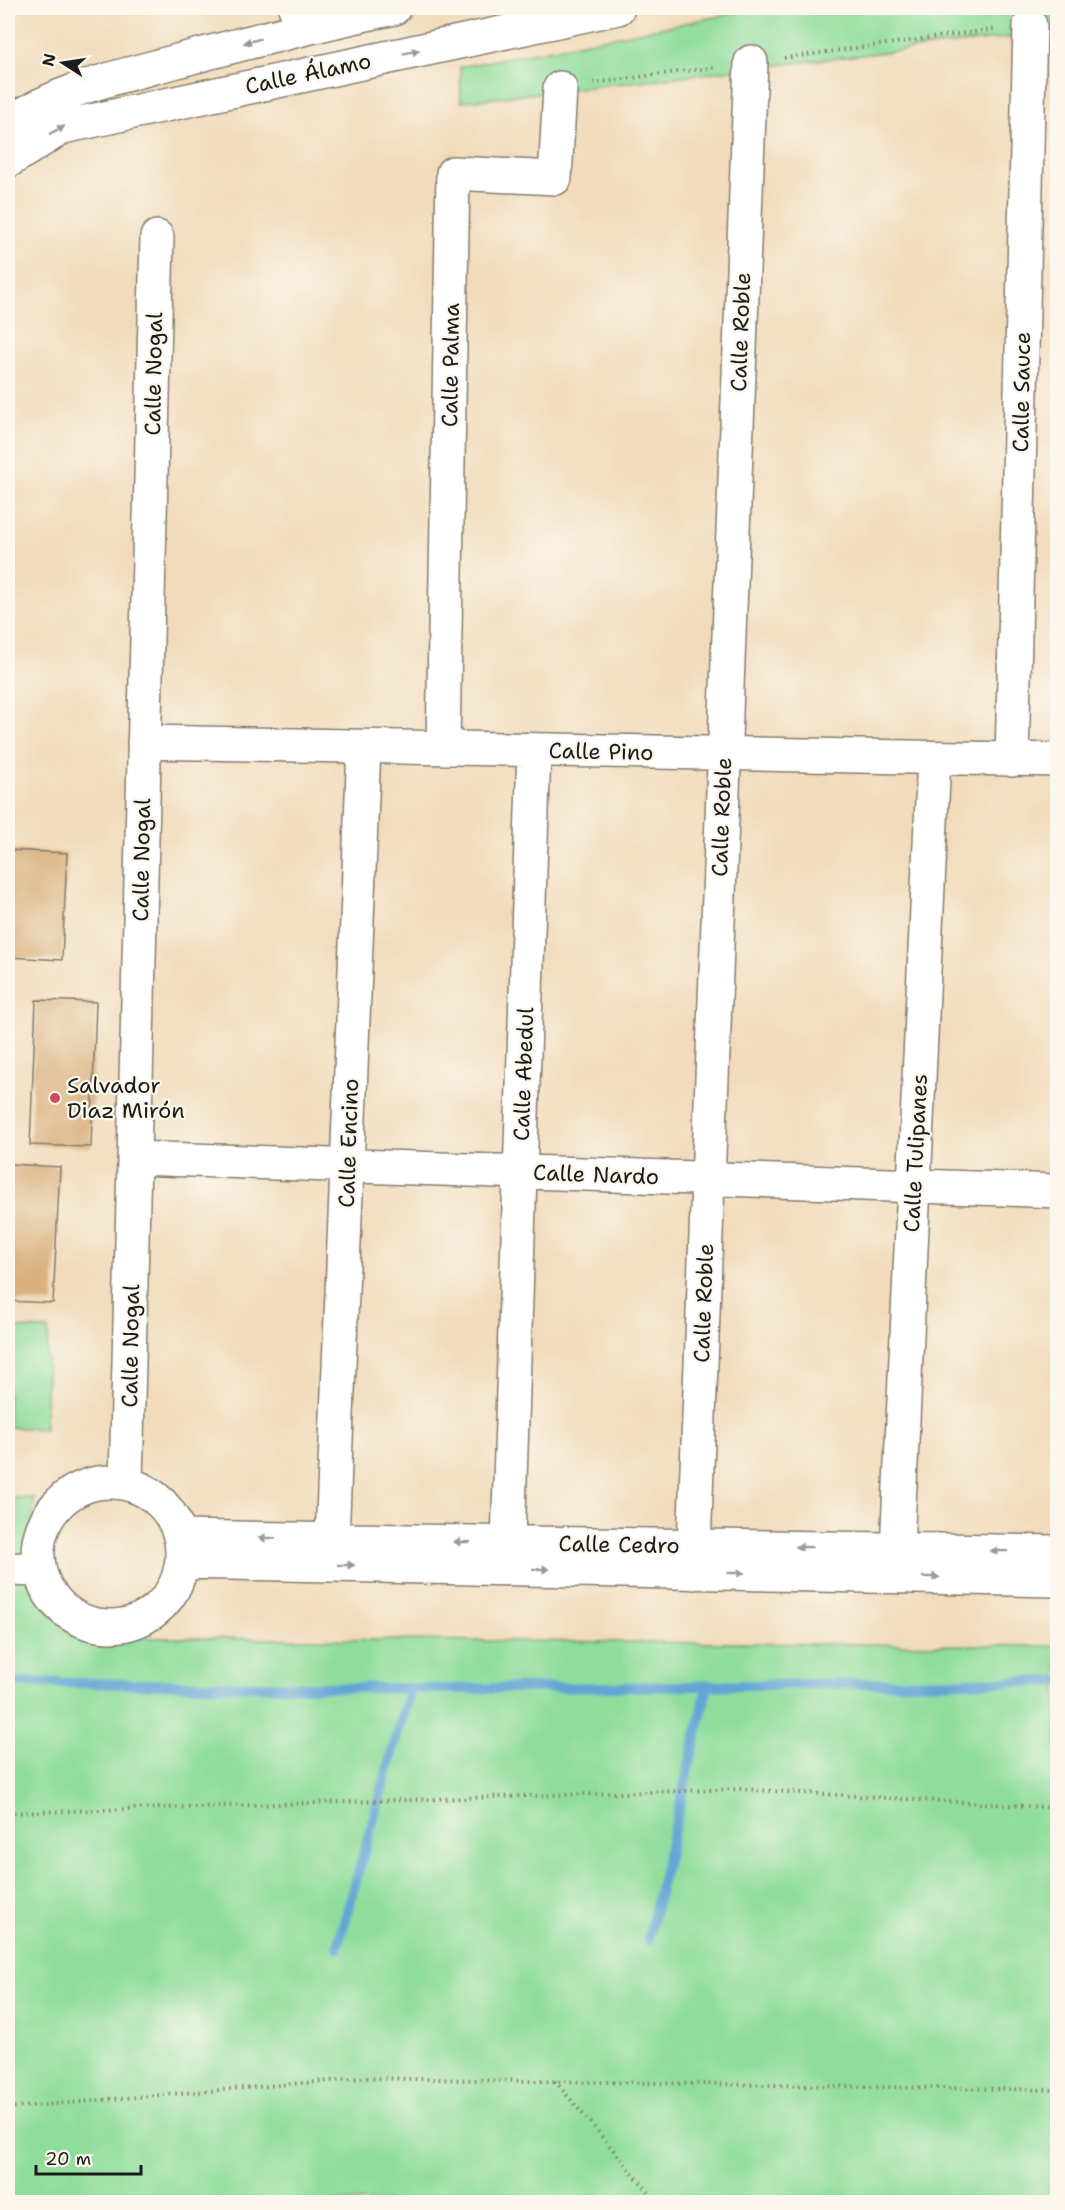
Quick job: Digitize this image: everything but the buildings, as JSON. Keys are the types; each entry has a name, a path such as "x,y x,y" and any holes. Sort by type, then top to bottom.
{"street":[{"name":"Calle Álamo","path":"8,124 27,110 87,85 209,52 302,17 394,8"},
{"name":"Calle Álamo","path":"8,161 63,127 616,8"},
{"name":"Calle Sauce","path":"1012,759 1030,25"},
{"path":"209,52 217,93"},
{"name":"Calle Roble","path":"693,1559 751,62"},
{"name":"Calle Palma","path":"443,748 453,173 555,178 560,88"},
{"name":"Calle Nogal","path":"126,1482 157,237"},
{"name":"Calle Pino","path":"144,742 1058,760"},
{"name":"Calle Encino","path":"332,1540 364,747"},
{"name":"Calle Abedul","path":"508,1542 534,750"},
{"name":"Calle Tulipanes","path":"897,1549 934,758"},
{"name":"Calle Nardo","path":"134,1158 1058,1191"},
{"path":"108,1481 126,1482 144,1489 159,1500 171,1514 182,1549 178,1580 162,1605 133,1623 115,1626 93,1625 76,1618 61,1608 50,1594 23,1569 46,1520 57,1504 71,1492 88,1484 108,1481"},
{"name":"Calle Cedro","path":"182,1549 332,1540 508,1542 693,1559 1058,1580"},
{"name":"Calle Cedro","path":"182,1549 693,1559 897,1549 1058,1552"}],"path":[{"path":"560,88 1030,25"},
{"path":"8,1813 740,1790 1058,1808"},
{"path":"8,2108 362,2078 1058,2090"},
{"path":"555,2081 657,2202"}],"green space":[{"path":"761,8 1057,8 1057,32 461,102 460,67"},
{"path":"8,1328 48,1329 45,1429 8,1427"},
{"path":"8,1498 35,1498 25,1567 39,1600 73,1637 1057,1646 1057,2202 8,2202"}],"waterway":[{"path":"8,1682 448,1689 1058,1681"},
{"path":"648,1940 708,1685"},
{"path":"337,1948 410,1689"}],"place":[{"name":"Salvador Diaz Mirón","path":"55,1098"}]}
